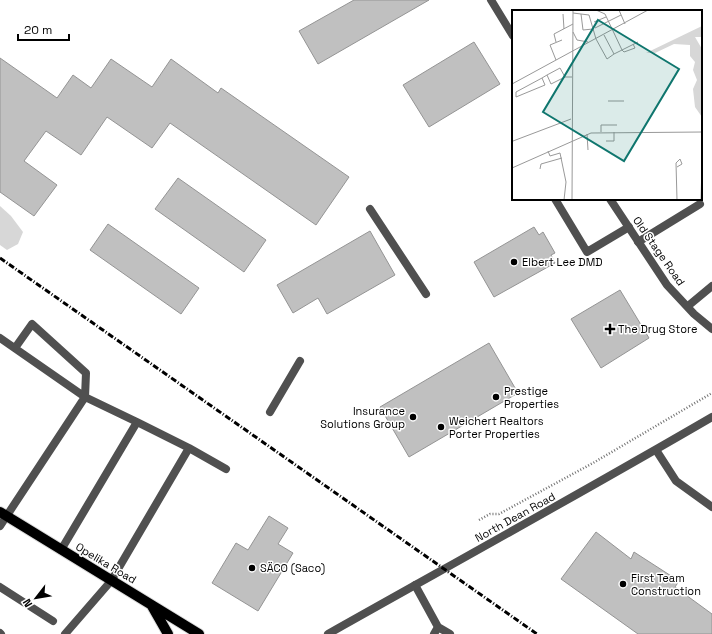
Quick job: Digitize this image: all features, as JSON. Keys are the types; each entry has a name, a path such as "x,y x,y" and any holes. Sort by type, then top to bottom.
{"main road":[{"name":"Opelika Road","path":"3,514 199,634"},
{"path":"151,605 168,634"}],"street":[{"path":"491,0 512,34"},
{"path":"556,200 587,252 629,227"},
{"name":"Old Stage Road","path":"611,200 667,285 712,329"},
{"path":"638,242 700,204"},
{"path":"370,209 426,294"},
{"path":"688,306 712,286"},
{"path":"0,526 3,514 85,397 86,373 32,324 15,348"},
{"path":"0,338 85,397 189,448 226,469"},
{"path":"270,412 300,362"},
{"name":"North Dean Road","path":"328,634 587,490 712,417"},
{"path":"61,550 138,422"},
{"path":"66,634 111,580 189,448"},
{"path":"656,450 676,482 712,507"},
{"path":"415,585 436,630 450,634"},
{"path":"0,587 53,621"}],"path":[{"path":"479,520 490,514 499,514 593,462 712,393"}],"shaded area":[{"path":"0,206 11,216 23,232 18,244 7,250 0,245"}],"building":[{"path":"354,0 429,0 318,64 299,31"},
{"path":"474,42 500,84 429,127 403,85"},
{"path":"0,58 57,98 73,75 91,88 111,59 152,87 171,59 218,93 221,88 349,177 316,225 170,123 152,148 107,117 81,155 46,131 24,161 57,185 34,216 0,192"},
{"path":"178,178 266,240 244,272 155,209"},
{"path":"108,224 199,288 181,314 90,250"},
{"name":"Elbert Lee DMD","path":"534,227 539,235 543,232 555,253 551,255 555,263 494,297 474,262"},
{"path":"370,231 395,275 327,314 318,298 293,313 277,285"},
{"name":"The Drug Store","path":"620,290 649,338 601,368 571,319"},
{"path":"489,343 518,393 409,457 380,407"},
{"name":"SÄCO (Saco)","path":"269,516 288,528 278,544 293,553 258,611 212,583 236,543 248,550"},
{"name":"First Team Construction","path":"596,532 631,559 634,552 679,581 675,587 712,614 712,634 638,634 561,579"}],"railway":[{"path":"0,258 537,634"}],"place":[{"name":"Elbert Lee DMD","path":"514,262"},
{"name":"The Drug Store","path":"610,329"},
{"name":"Prestige Properties","path":"496,397"},
{"name":"Insurance Solutions Group","path":"413,417"},
{"name":"Weichert Realtors Porter Properties","path":"441,427"},
{"name":"SÄCO (Saco)","path":"252,568"},
{"name":"First Team Construction","path":"623,584"}]}
